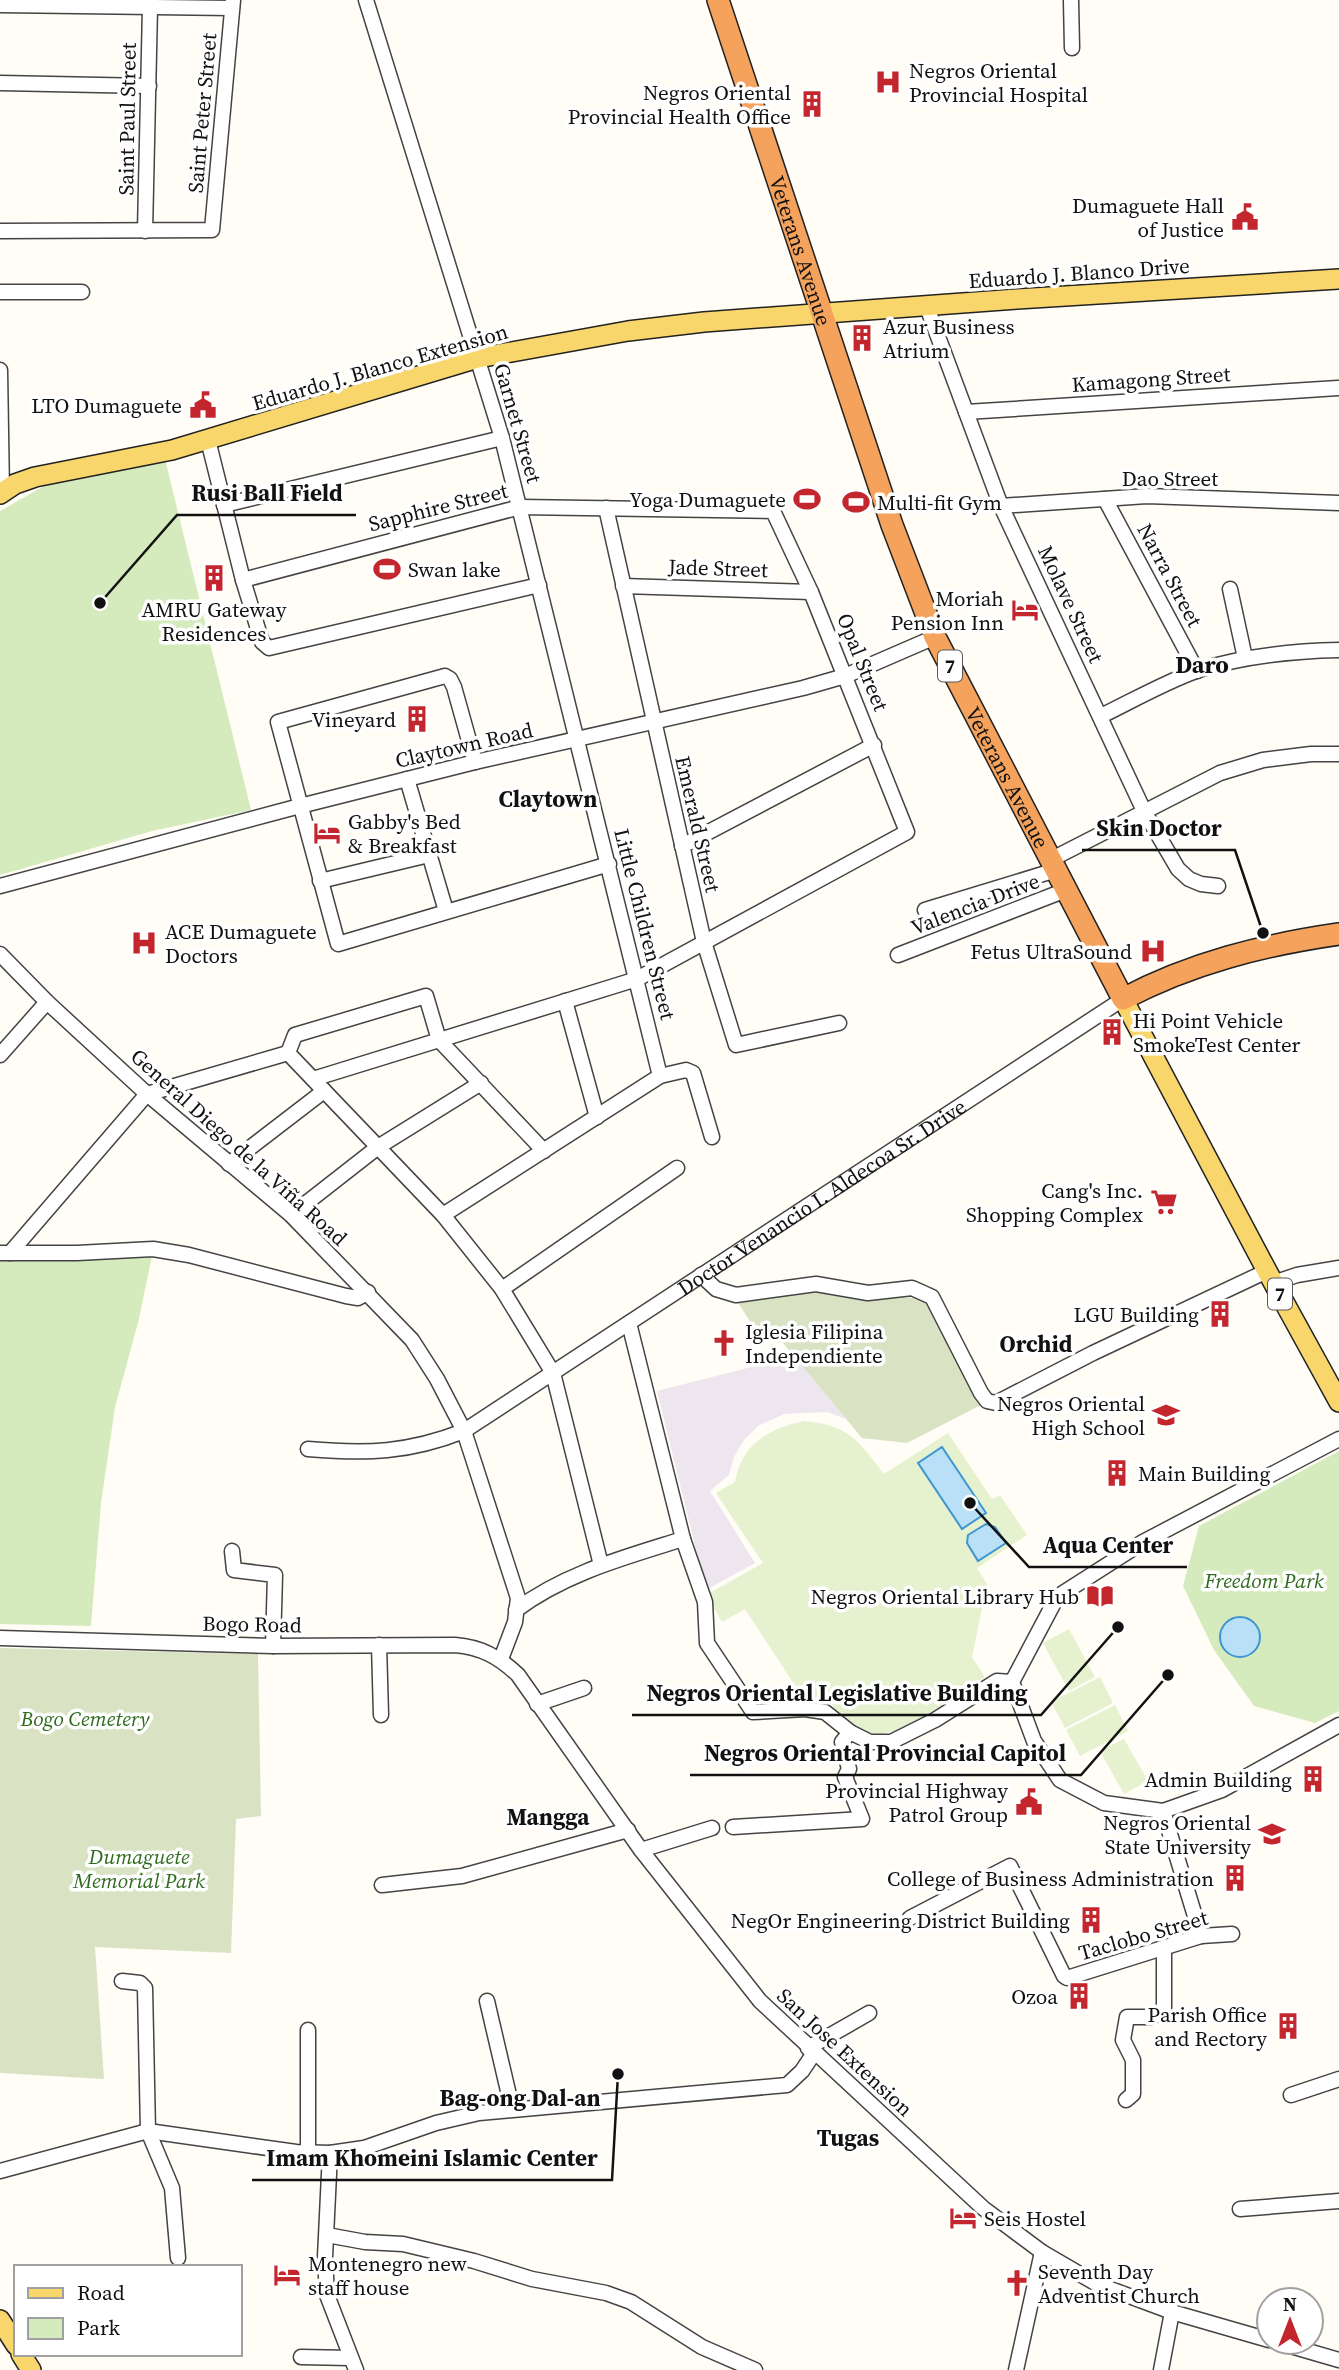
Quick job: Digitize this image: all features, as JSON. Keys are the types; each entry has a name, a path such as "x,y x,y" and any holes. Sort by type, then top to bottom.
{"highway":[{"name":"Veterans Avenue","path":"718,0 892,525 935,637 1123,999"},
{"name":"Doctor Venancio I. Aldecoa Sr. Drive","path":"1123,999 1201,964 1271,946 1339,934"}],"main road":[{"name":"Eduardo J. Blanco Drive","path":"823,313 1339,279"},
{"name":"Eduardo J. Blanco Extension","path":"1,494 15,484 35,477 163,452 478,359 628,331 823,313"},
{"name":"Veterans Avenue","path":"1123,999 1339,1402"},
{"path":"0,2320 14,2342"}],"street":[{"name":"Garnet Street","path":"366,0 502,438 578,741"},
{"path":"1071,0 1072,48"},
{"path":"0,5 150,7 233,4"},
{"name":"Saint Peter Street","path":"145,231 212,230 233,4"},
{"name":"Saint Paul Street","path":"145,231 150,7"},
{"path":"0,83 149,86"},
{"path":"0,231 145,231"},
{"path":"0,292 82,292"},
{"name":"Molave Street","path":"927,307 1001,506 1144,811 1178,869 1189,879 1218,886"},
{"path":"0,370 1,494"},
{"name":"Kamagong Street","path":"966,412 1338,388"},
{"path":"224,505 502,438"},
{"path":"208,440 243,579 262,642 268,648 539,584"},
{"name":"Dao Street","path":"1001,506 1147,496 1339,503"},
{"name":"Narra Street","path":"1105,499 1197,671"},
{"name":"Sapphire Street","path":"243,579 520,508 773,511"},
{"name":"Emerald Street","path":"606,508 704,942 736,1045 839,1023"},
{"name":"Opal Street","path":"704,942 907,832 811,592 773,511"},
{"name":"Jade Street","path":"623,586 811,592"},
{"path":"1230,589 1245,658"},
{"name":"Claytown Road","path":"0,886 475,762 653,724 845,676 935,637"},
{"path":"1101,716 1197,671 1245,658 1339,650"},
{"path":"475,762 454,687 447,677 278,722 338,944 609,864"},
{"name":"Little Children Street","path":"578,741 660,1076"},
{"path":"682,845 874,745"},
{"path":"925,910 1053,865 1144,811 1220,774 1263,760 1311,754 1339,754"},
{"path":"407,779 446,911"},
{"path":"320,881 429,855"},
{"name":"Valencia Drive","path":"898,956 1066,890"},
{"path":"313,1079 636,979 704,942"},
{"name":"General Diego de la Viña Road","path":"0,954 47,1002 147,1094 292,1215 412,1340 437,1379 464,1431 518,1598 510,1638 501,1659"},
{"path":"288,1053 295,1035 426,996 439,1040 544,1151"},
{"name":"Doctor Venancio I. Aldecoa Sr. Drive","path":"308,1449 344,1452 396,1451 419,1447 464,1431 1123,999"},
{"path":"565,1001 597,1116"},
{"path":"0,1055 47,1002"},
{"path":"5,1253 147,1094 288,1053"},
{"path":"288,1053 443,1216 502,1289 553,1373 601,1565"},
{"path":"443,1216 660,1076 686,1070 693,1073 712,1137"},
{"path":"292,1215 378,1147 481,1083"},
{"path":"229,1164 324,1091"},
{"path":"502,1289 677,1168"},
{"path":"5,1253 77,1253 146,1248 189,1255 346,1296 358,1297 368,1292"},
{"path":"701,1275 716,1289 736,1295 816,1284 868,1293 912,1287 932,1297 981,1393 987,1401 996,1402 1093,1353 1270,1277 1339,1268"},
{"path":"629,1323 683,1539 705,1602 707,1643 754,1712 805,1709 825,1712 850,1732 870,1742 891,1742 936,1720 998,1681 1012,1682"},
{"path":"1339,1439 1143,1542 1057,1597 1012,1682 1034,1741 1060,1780 1104,1803 1163,1811 1222,1790 1339,1724"},
{"path":"516,1610 536,1595 601,1565 683,1539"},
{"path":"232,1551 234,1570 275,1575 274,1646"},
{"name":"Bogo Road","path":"0,1638 274,1646 469,1646 501,1659"},
{"path":"380,1645 381,1714"},
{"name":"San Jose Extension","path":"501,1659 517,1675 641,1850 760,2001 983,2208 1042,2252 1097,2284 1172,2312 1255,2336"},
{"path":"537,1704 584,1688"},
{"path":"733,1827 862,1819 845,1777 849,1769 842,1742 850,1732"},
{"path":"1163,1811 1201,1936"},
{"path":"641,1850 712,1828"},
{"path":"382,1885 462,1876 628,1830"},
{"name":"Taclobo Street","path":"910,1919 1010,1866 1067,1978 1201,1936 1232,1934"},
{"path":"1126,2100 1133,2094 1134,2073 1133,2060 1123,2039 1127,2017 1152,2017 1164,2009 1164,1948"},
{"path":"122,1981 141,1983 145,1988 148,2131 172,2188 178,2258"},
{"path":"487,2001 512,2108"},
{"path":"0,2171 148,2131 330,2153 364,2148 436,2123 512,2108 787,2085 802,2071 811,2050 869,2013"},
{"path":"308,2030 308,2152"},
{"path":"1291,2095 1339,2079"},
{"path":"301,2357 353,2364 327,2295 324,2257 330,2153"},
{"path":"1240,2209 1339,2201"},
{"path":"327,2235 403,2245 474,2261 532,2279 606,2293 631,2302 702,2347 755,2370"},
{"path":"1016,2370 1042,2252"},
{"path":"1161,2370 1172,2312"}],"shaded area":[{"path":"794,1356 846,1419 827,1412 784,1414 758,1426 744,1440 734,1457 729,1475 710,1491 755,1563 706,1590 657,1391"}],"green space":[{"path":"165,459 251,810 152,831 0,875 0,511 44,486"},
{"path":"37,1253 152,1256 138,1323 115,1407 101,1503 91,1626 0,1624 0,1256"},
{"path":"821,1288 852,1294 929,1299 981,1405 907,1443 862,1438 783,1343 762,1340 737,1301"},
{"path":"804,1421 832,1426 851,1436 884,1474 948,1433 992,1499 1000,1495 1027,1535 977,1568 987,1584 972,1657 985,1677 908,1730 883,1733 882,1740 844,1724 830,1701 801,1695 745,1609 722,1622 706,1595 763,1563 716,1493 735,1482 744,1457 759,1440 779,1428"},
{"name":"Freedom Park","path":"1339,1451 1339,1711 1315,1723 1254,1706 1214,1650 1183,1586 1199,1526"},
{"path":"1069,1629 1095,1677 1069,1691 1043,1643"},
{"name":"Dumaguete Memorial Park","path":"0,1648 258,1654 261,1816 236,1819 231,1953 95,1947 104,2079 0,2073"},
{"path":"1100,1677 1113,1703 1065,1728 1051,1702"},
{"path":"1115,1705 1128,1731 1080,1756 1066,1730"},
{"path":"1124,1739 1148,1781 1124,1794 1100,1751"}],"water":[{"path":"942,1447 986,1513 962,1529 918,1463"},
{"path":"986,1524 995,1527 1006,1543 978,1561 967,1543 968,1535"},
{"path":"1240,1617 1254,1623 1260,1637 1254,1651 1240,1657 1226,1651 1220,1637 1226,1623"}],"place":[{"name":"Negros Oriental Provincial Hospital","path":"888,82"},
{"name":"Negros Oriental Provincial Health Office","path":"812,104"},
{"name":"Dumaguete Hall of Justice","path":"1245,217"},
{"name":"Azur Business Atrium","path":"862,338"},
{"name":"LTO Dumaguete","path":"203,405"},
{"name":"Yoga Dumaguete","path":"807,499"},
{"name":"Multi-fit Gym","path":"856,502"},
{"name":"Swan lake","path":"387,569"},
{"name":"AMRU Gateway Residences","path":"214,578"},
{"name":"Rusi Ball Field","path":"100,603"},
{"name":"Moriah Pension Inn","path":"1025,610"},
{"name":"Vineyard","path":"417,719"},
{"name":"Gabby's Bed & Breakfast","path":"327,833"},
{"name":"Skin Doctor","path":"1263,933"},
{"name":"ACE Dumaguete Doctors","path":"144,943"},
{"name":"Fetus UltraSound","path":"1153,951"},
{"name":"Hi Point Vehicle SmokeTest Center","path":"1112,1032"},
{"name":"Cang's Inc. Shopping Complex","path":"1164,1202"},
{"name":"LGU Building","path":"1220,1314"},
{"name":"Iglesia Filipina Independiente","path":"724,1343"},
{"name":"Negros Oriental High School","path":"1166,1415"},
{"name":"Main Building","path":"1117,1473"},
{"name":"Aqua Center","path":"970,1503"},
{"name":"Negros Oriental Library Hub","path":"1100,1596"},
{"name":"Negros Oriental Legislative Building","path":"1118,1627"},
{"name":"Negros Oriental Provincial Capitol","path":"1168,1675"},
{"name":"Admin Building","path":"1313,1779"},
{"name":"Provincial Highway Patrol Group","path":"1029,1802"},
{"name":"Negros Oriental State University","path":"1272,1834"},
{"name":"College of Business Administration","path":"1235,1878"},
{"name":"NegOr Engineering District Building","path":"1091,1920"},
{"name":"Ozoa","path":"1079,1996"},
{"name":"Parish Office and Rectory","path":"1288,2026"},
{"name":"Imam Khomeini Islamic Center","path":"618,2074"},
{"name":"Seis Hostel","path":"963,2218"},
{"name":"Montenegro new staff house","path":"287,2275"},
{"name":"Seventh Day Adventist Church","path":"1017,2283"}],"district":[{"name":"Daro","path":"1202,664"},
{"name":"Claytown","path":"548,799"},
{"name":"Orchid","path":"1036,1344"},
{"name":"Mangga","path":"548,1817"},
{"name":"Bag-ong Dal-an","path":"520,2098"},
{"name":"Tugas","path":"848,2138"}],"park label":[{"name":"Bogo Cemetery","path":"85,1718"}]}
